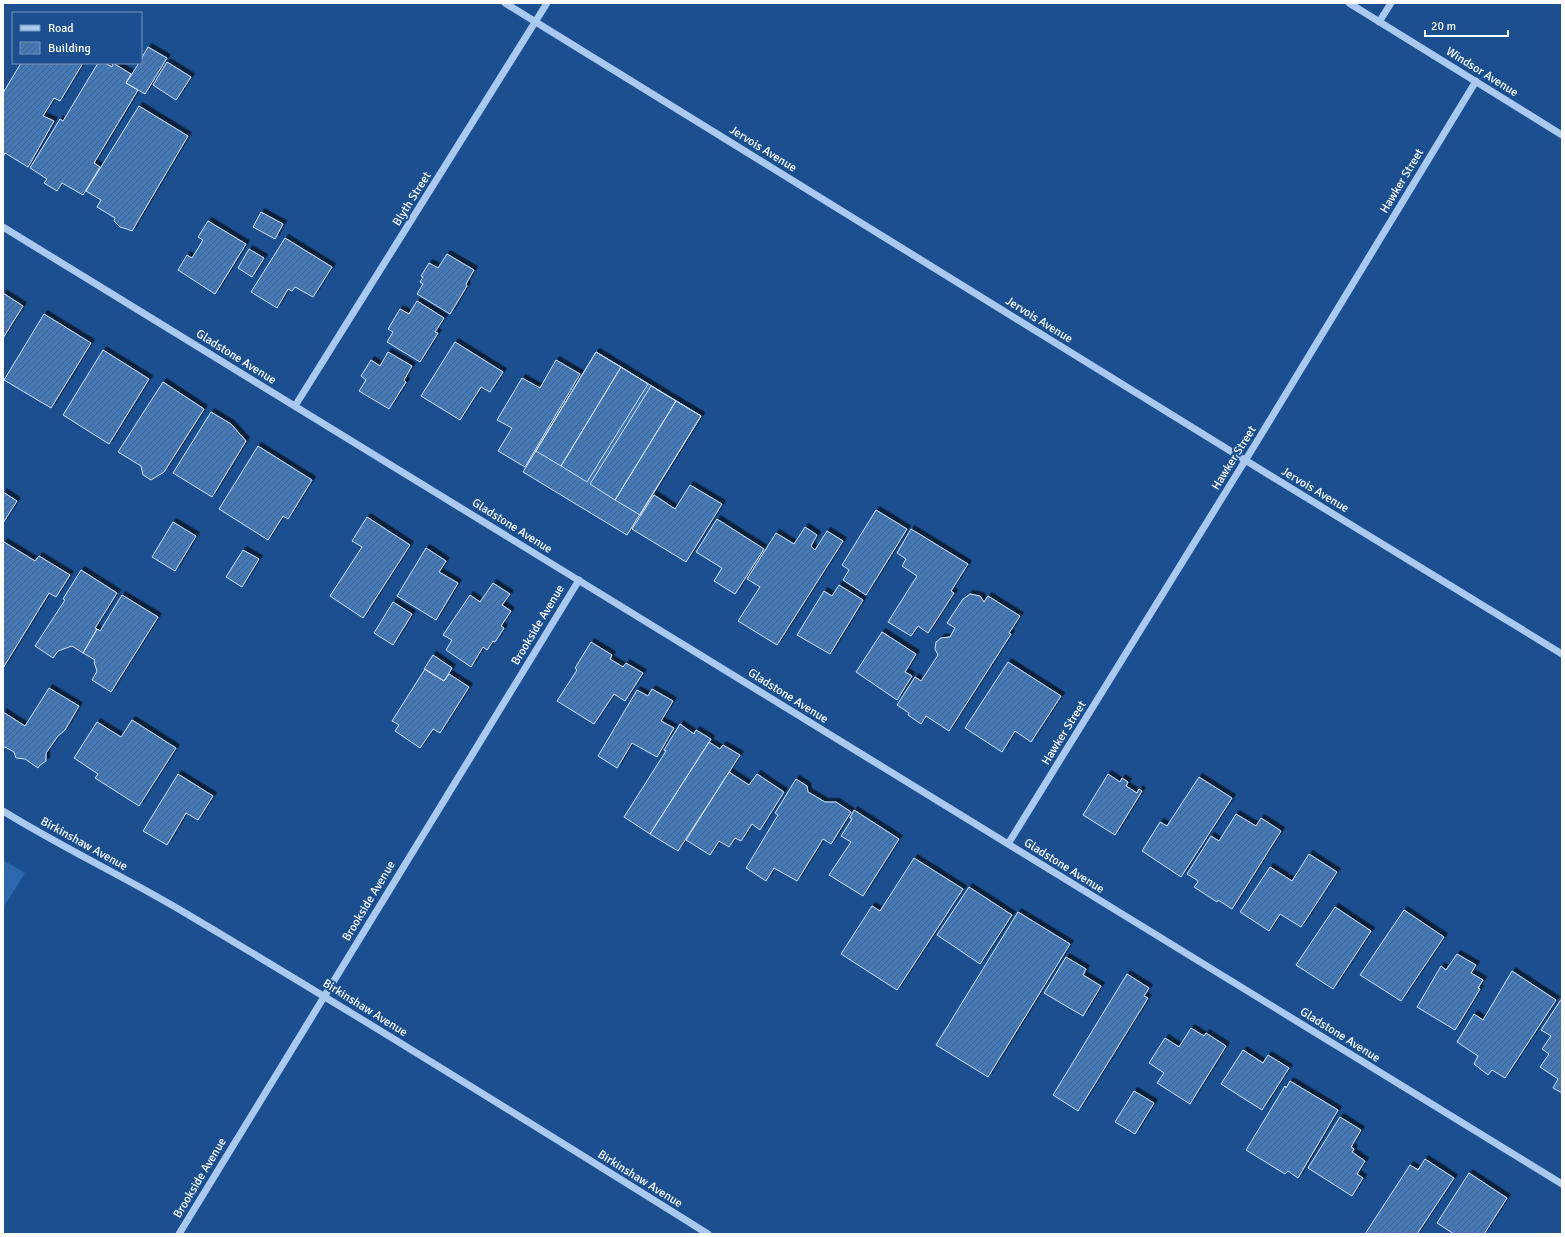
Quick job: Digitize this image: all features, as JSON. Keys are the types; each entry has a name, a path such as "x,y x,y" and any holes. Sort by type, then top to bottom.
{"street":[{"name":"Jervois Avenue","path":"505,3 1562,654"},
{"name":"Blyth Street","path":"295,406 547,3"},
{"name":"Windsor Avenue","path":"1349,3 1562,135"},
{"path":"1379,22 1391,3"},
{"name":"Hawker Street","path":"1008,844 1245,460 1476,81"},
{"name":"Gladstone Avenue","path":"3,227 1562,1184"},
{"name":"Brookside Avenue","path":"179,1234 578,580"},
{"name":"Birkinshaw Avenue","path":"3,811 85,858 159,897 324,996 708,1234"}],"shaded area":[{"path":"3,860 25,873 3,908"}],"building":[{"path":"148,47 167,58 145,94 126,83 138,64 142,64 142,57"},
{"path":"167,62 191,77 176,100 153,85"},
{"path":"20,64 82,64 60,101 54,98 43,116 54,121 28,167 5,153 3,157 3,93"},
{"path":"97,64 107,64 112,67 113,64 115,64 131,74 126,83 138,90 94,163 100,167 83,195 62,183 57,191 44,183 47,179 30,168 60,119 63,121"},
{"path":"139,106 188,136 132,231 120,227 114,221 115,218 97,207 101,200 86,191"},
{"path":"261,212 283,224 275,239 253,227"},
{"path":"208,221 246,244 215,294 178,270 187,255 192,258 203,240 198,237"},
{"path":"285,238 332,267 313,297 295,287 292,291 288,289 277,308 251,292"},
{"path":"249,249 264,258 252,277 238,268"},
{"path":"447,254 474,270 466,284 467,286 450,314 417,294 423,284 420,282 423,277 421,276 429,263 438,268"},
{"path":"3,293 23,306 3,338"},
{"path":"417,301 444,318 435,332 438,333 420,362 387,342 393,332 388,329 400,309 409,314"},
{"path":"44,314 91,343 51,408 4,380"},
{"path":"455,342 503,372 490,392 481,387 460,420 421,396"},
{"path":"103,350 149,379 109,444 63,415"},
{"path":"388,352 412,366 404,380 406,382 389,409 359,391 366,380 361,376 371,360 380,366"},
{"path":"596,352 621,367 561,466 536,451"},
{"path":"596,352 701,416 627,535 523,472"},
{"path":"556,360 580,374 525,467 498,451 512,428 497,420 522,378 540,388"},
{"path":"621,367 648,384 587,482 561,466"},
{"path":"163,382 204,409 164,472 151,480 143,475 141,466 118,452"},
{"path":"651,386 676,401 615,500 590,484"},
{"path":"676,401 701,416 640,515 615,500"},
{"path":"211,412 231,424 246,441 212,497 173,473"},
{"path":"258,446 312,480 288,519 283,516 268,540 219,509"},
{"path":"690,485 722,504 686,562 632,529 654,495 675,509"},
{"path":"3,492 17,501 3,523"},
{"path":"876,510 907,529 866,595 843,580 849,570 842,565"},
{"path":"367,517 410,545 363,618 330,596 362,547 352,541"},
{"path":"717,519 764,549 735,594 714,581 722,568 696,552"},
{"path":"173,522 196,536 175,571 152,557"},
{"path":"805,527 817,535 811,546 815,550 827,531 843,541 777,645 738,621 760,587 747,579 776,533 794,544"},
{"path":"911,529 968,564 951,591 954,593 928,633 918,626 911,636 888,622 917,576 902,566 906,559 897,553"},
{"path":"4,542 35,561 39,556 70,575 56,597 49,593 3,668 3,544"},
{"path":"426,548 446,561 439,572 458,583 436,620 397,596"},
{"path":"243,550 259,559 242,587 226,577"},
{"path":"81,570 117,593 95,628 97,629 83,653 72,646 58,651 53,658 35,646 65,600 63,599"},
{"path":"493,583 510,594 502,605 511,611 501,626 504,628 495,642 493,641 487,650 483,647 471,667 446,650 452,640 443,635 470,595 480,602"},
{"path":"839,585 863,600 830,654 797,635 824,591 832,596"},
{"path":"970,594 980,596 984,602 988,596 1020,616 1009,633 1011,634 949,731 926,716 921,724 897,705 915,677 921,681 938,655 935,649 936,642 941,638 950,637 955,628 947,623 963,599"},
{"path":"122,595 158,617 111,692 92,680 97,671 94,662 95,660 83,653 97,629 100,631"},
{"path":"393,602 412,614 393,645 374,633"},
{"path":"882,632 916,654 905,672 912,676 897,700 856,672"},
{"path":"591,642 612,655 610,659 623,667 626,663 643,673 625,701 614,694 594,724 557,701 577,670 575,668"},
{"path":"433,655 452,668 444,681 424,669"},
{"path":"1008,662 1061,696 1031,742 1015,731 1002,752 965,728"},
{"path":"425,669 444,681 449,674 469,687 440,733 433,729 420,748 395,731 399,725 392,721"},
{"path":"49,688 79,706 65,730 58,736 46,753 46,761 38,768 25,759 16,758 14,752 3,746 3,712 25,726"},
{"path":"652,689 673,701 661,721 674,728 657,757 632,743 617,768 598,756 637,690 648,696"},
{"path":"132,720 176,748 139,806 95,778 98,774 74,758 97,722 121,737"},
{"path":"680,724 694,734 696,730 711,739 650,834 624,817 666,751 664,750"},
{"path":"709,742 720,749 723,745 740,755 678,851 650,834"},
{"path":"729,772 749,785 757,774 784,792 760,830 752,824 741,841 735,838 729,847 719,841 710,855 686,840"},
{"path":"178,774 213,796 198,820 186,813 167,845 143,831"},
{"path":"1108,774 1120,782 1122,778 1128,782 1126,786 1137,793 1139,789 1142,791 1115,835 1083,815"},
{"path":"1199,777 1232,798 1181,877 1142,851 1160,822 1167,826"},
{"path":"796,779 807,786 808,792 825,802 836,802 851,812 831,844 823,839 797,881 774,868 766,881 746,868 778,815 775,813"},
{"path":"854,810 899,839 863,896 829,875 851,842 841,836 852,819 850,818"},
{"path":"1236,814 1256,826 1261,818 1281,831 1232,909 1218,900 1217,902 1194,887 1198,882 1197,880 1187,874 1211,836 1219,841"},
{"path":"1309,854 1337,872 1301,927 1280,914 1269,931 1240,912 1270,867 1292,881"},
{"path":"914,858 963,889 897,990 841,954 872,906 880,911"},
{"path":"969,887 1012,915 980,964 937,935"},
{"path":"1335,907 1371,931 1333,989 1296,965"},
{"path":"1404,910 1444,937 1401,1001 1360,975"},
{"path":"1018,912 1070,944 988,1077 936,1045"},
{"path":"1457,954 1476,965 1471,973 1483,980 1478,988 1480,989 1455,1030 1417,1007 1441,966 1446,970"},
{"path":"1066,957 1086,969 1083,975 1101,986 1083,1016 1044,993"},
{"path":"1512,971 1556,1000 1505,1078 1492,1070 1488,1075 1474,1064 1478,1056 1457,1042 1474,1014 1483,1020"},
{"path":"1127,974 1149,988 1144,996 1148,998 1078,1111 1053,1095"},
{"path":"1562,998 1562,1093 1553,1088 1558,1079 1540,1067 1549,1054 1542,1049 1551,1036 1541,1030"},
{"path":"1191,1028 1204,1036 1206,1033 1226,1046 1190,1104 1157,1083 1164,1073 1149,1063 1165,1038 1179,1047"},
{"path":"1243,1050 1263,1063 1268,1055 1289,1068 1262,1110 1221,1084"},
{"path":"1290,1081 1338,1110 1298,1178 1288,1171 1285,1174 1246,1150 1285,1086 1286,1088"},
{"path":"1134,1091 1154,1103 1135,1134 1115,1122"},
{"path":"1340,1117 1361,1130 1351,1147 1354,1149 1352,1152 1365,1161 1357,1174 1363,1178 1352,1196 1308,1168"},
{"path":"1425,1159 1454,1178 1417,1234 1365,1234 1410,1165 1418,1170"},
{"path":"1469,1173 1507,1198 1484,1234 1454,1234 1437,1223"}]}
